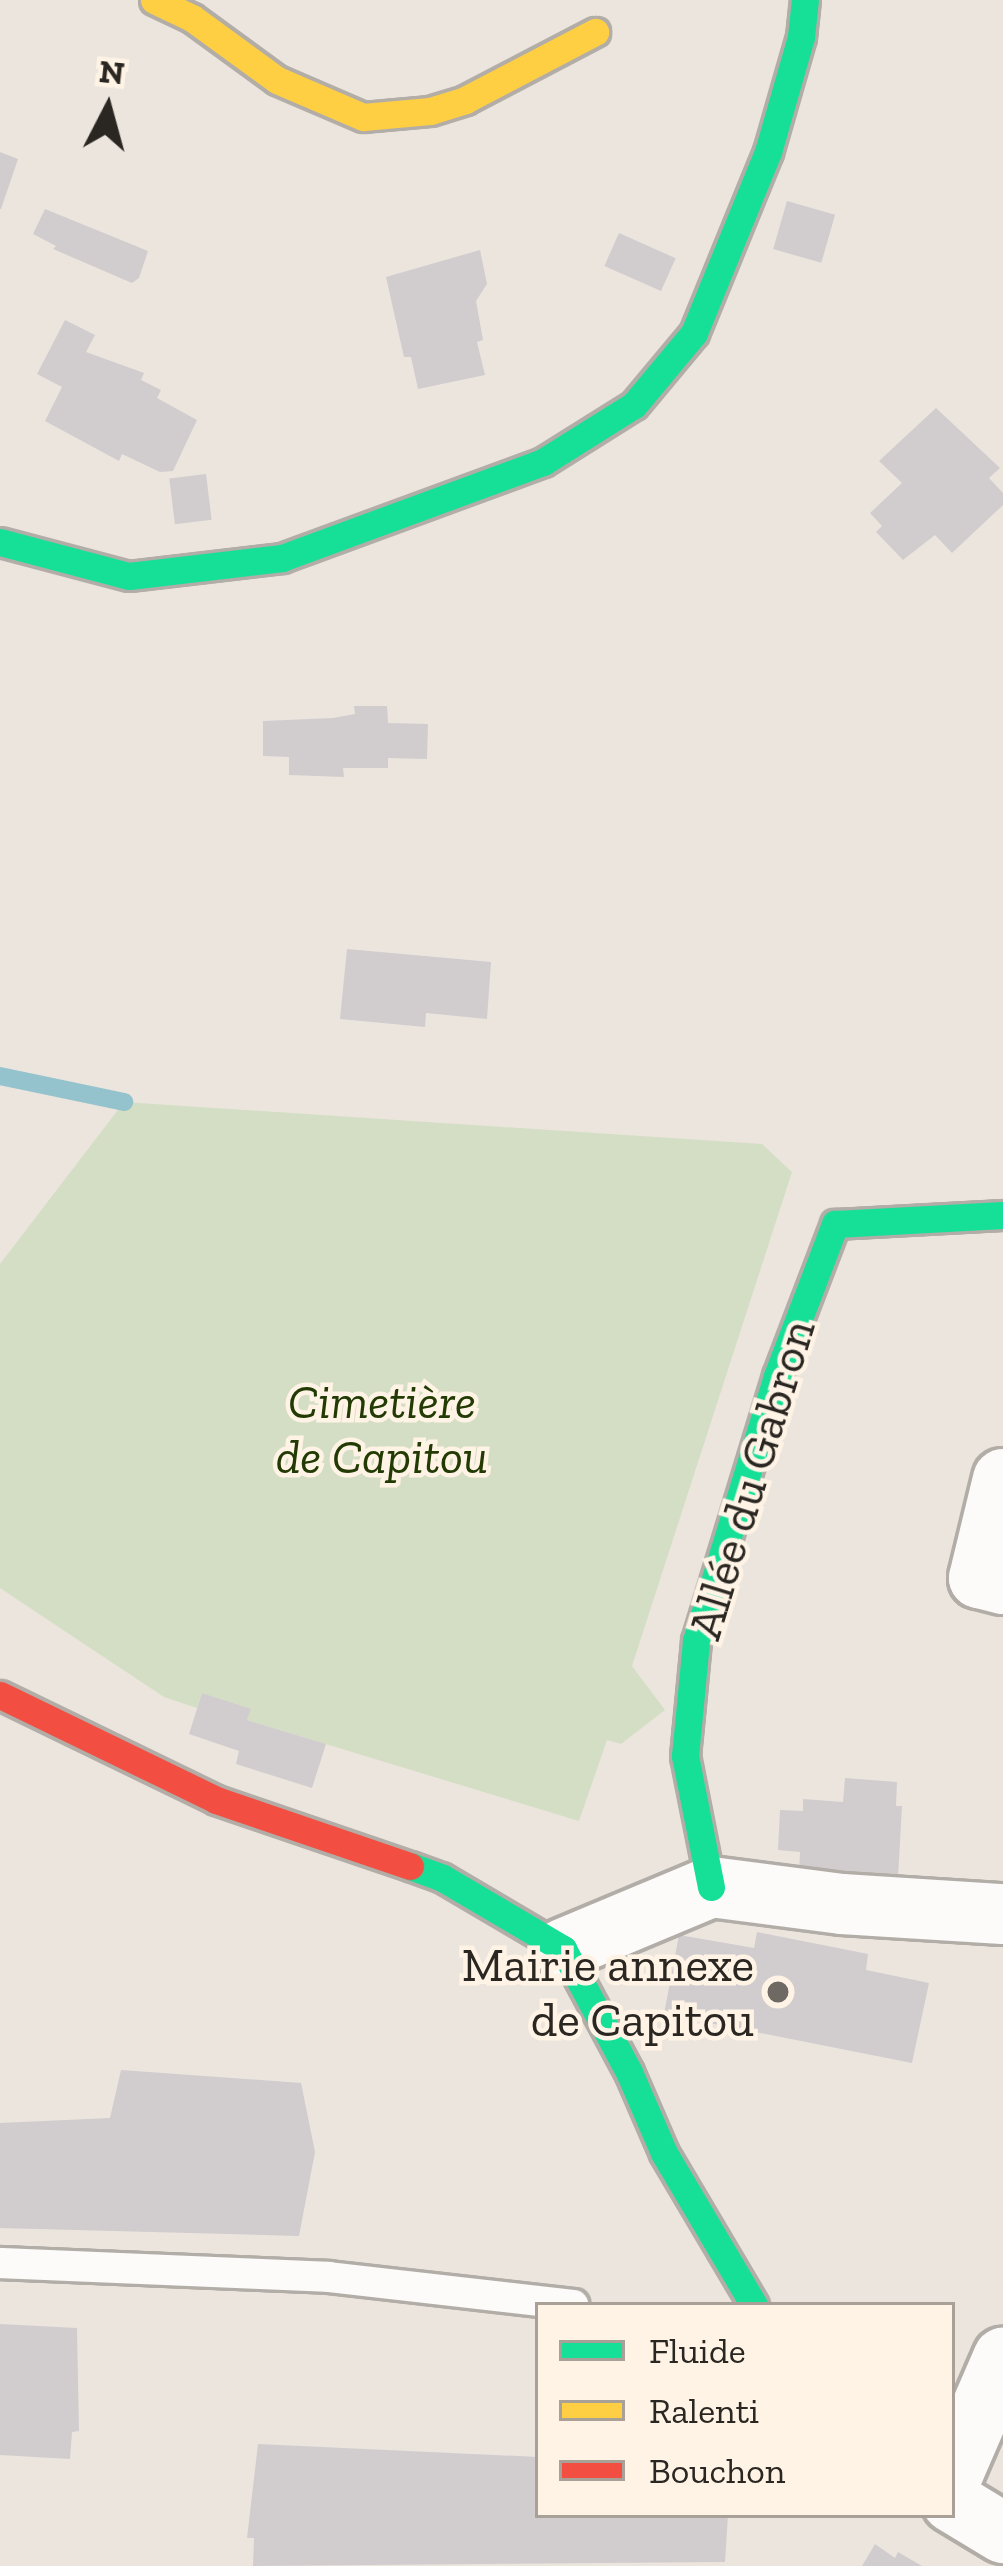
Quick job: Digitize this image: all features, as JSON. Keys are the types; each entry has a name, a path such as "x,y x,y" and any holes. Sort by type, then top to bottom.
{"street":[{"path":"154,0 192,18 278,80 363,117 430,111 465,100 596,32"},
{"path":"0,542 129,576 282,558 543,462 634,405 694,333 768,152 801,38 806,0"},
{"name":"Allée du Gabron","path":"711,1887 685,1756 697,1641 777,1376 836,1224 1003,1215"},
{"path":"1003,1479 979,1578 1003,1584"},
{"path":"0,1695 216,1800 441,1877 562,1948 629,2072 664,2153 752,2302"},
{"path":"562,1948 711,1887 842,1904 1003,1914"},
{"path":"955,2469 1001,2366"},
{"path":"955,2504 1003,2533"}],"lane":[{"path":"0,2263 329,2277 547,2302"}],"green space":[{"name":"Cimetière de Capitou","path":"124,1102 762,1144 792,1172 632,1666 665,1710 621,1744 607,1740 579,1821 247,1720 250,1710 202,1693 197,1708 164,1697 0,1588 0,1264"}],"building":[{"path":"0,152 18,159 1,209 0,209"},
{"path":"787,201 835,215 821,263 773,249"},
{"path":"45,209 148,251 139,278 132,283 53,249 56,246 33,234"},
{"path":"619,233 676,258 661,291 604,266"},
{"path":"480,250 487,284 476,301 483,340 477,342 485,375 418,389 411,357 404,357 386,277"},
{"path":"65,320 95,335 86,352 144,373 141,380 161,390 157,398 197,420 173,471 160,472 122,454 119,461 45,421 62,387 37,374"},
{"path":"936,408 1000,468 989,478 1003,493 1003,505 952,553 935,535 903,560 876,532 882,526 870,513 902,483 879,461"},
{"path":"206,474 212,520 175,524 169,479"},
{"path":"354,706 387,706 388,723 428,724 427,759 388,758 388,768 343,768 344,777 289,775 289,757 263,756 263,721 333,718 355,714"},
{"path":"347,949 491,962 487,1019 426,1013 425,1027 340,1019"},
{"path":"202,1693 251,1709 247,1720 326,1744 312,1788 236,1764 239,1751 189,1734"},
{"path":"845,1778 897,1782 896,1806 902,1806 898,1877 799,1872 800,1852 778,1850 780,1810 803,1811 803,1799 843,1802"},
{"path":"757,1932 868,1954 866,1970 929,1983 912,2063 664,2014 679,1935 754,1948"},
{"path":"121,2070 301,2083 315,2152 299,2236 0,2228 0,2123 110,2118"},
{"path":"0,2324 77,2328 79,2431 72,2432 70,2459 0,2455"},
{"path":"258,2444 535,2457 535,2518 728,2518 725,2562 253,2566 254,2538 247,2538"},
{"path":"875,2544 895,2558 898,2552 922,2566 862,2566"}],"waterway":[{"path":"0,1076 124,1102"}],"traffic: fast":[{"path":"0,542 129,576 282,558 543,462 634,405 694,333 768,152 801,37 805,0"},
{"path":"711,1887 685,1756 696,1641 777,1376 835,1224 1003,1215"},
{"path":"410,1866 441,1877 563,1949 629,2072 664,2153 752,2302"}],"traffic: slow":[{"path":"154,0 192,18 277,80 363,117 430,111 465,100 595,32"}],"traffic: jam":[{"path":"0,1695 216,1800 410,1866"}],"place":[{"name":"Mairie annexe de Capitou","path":"778,1992"}]}
